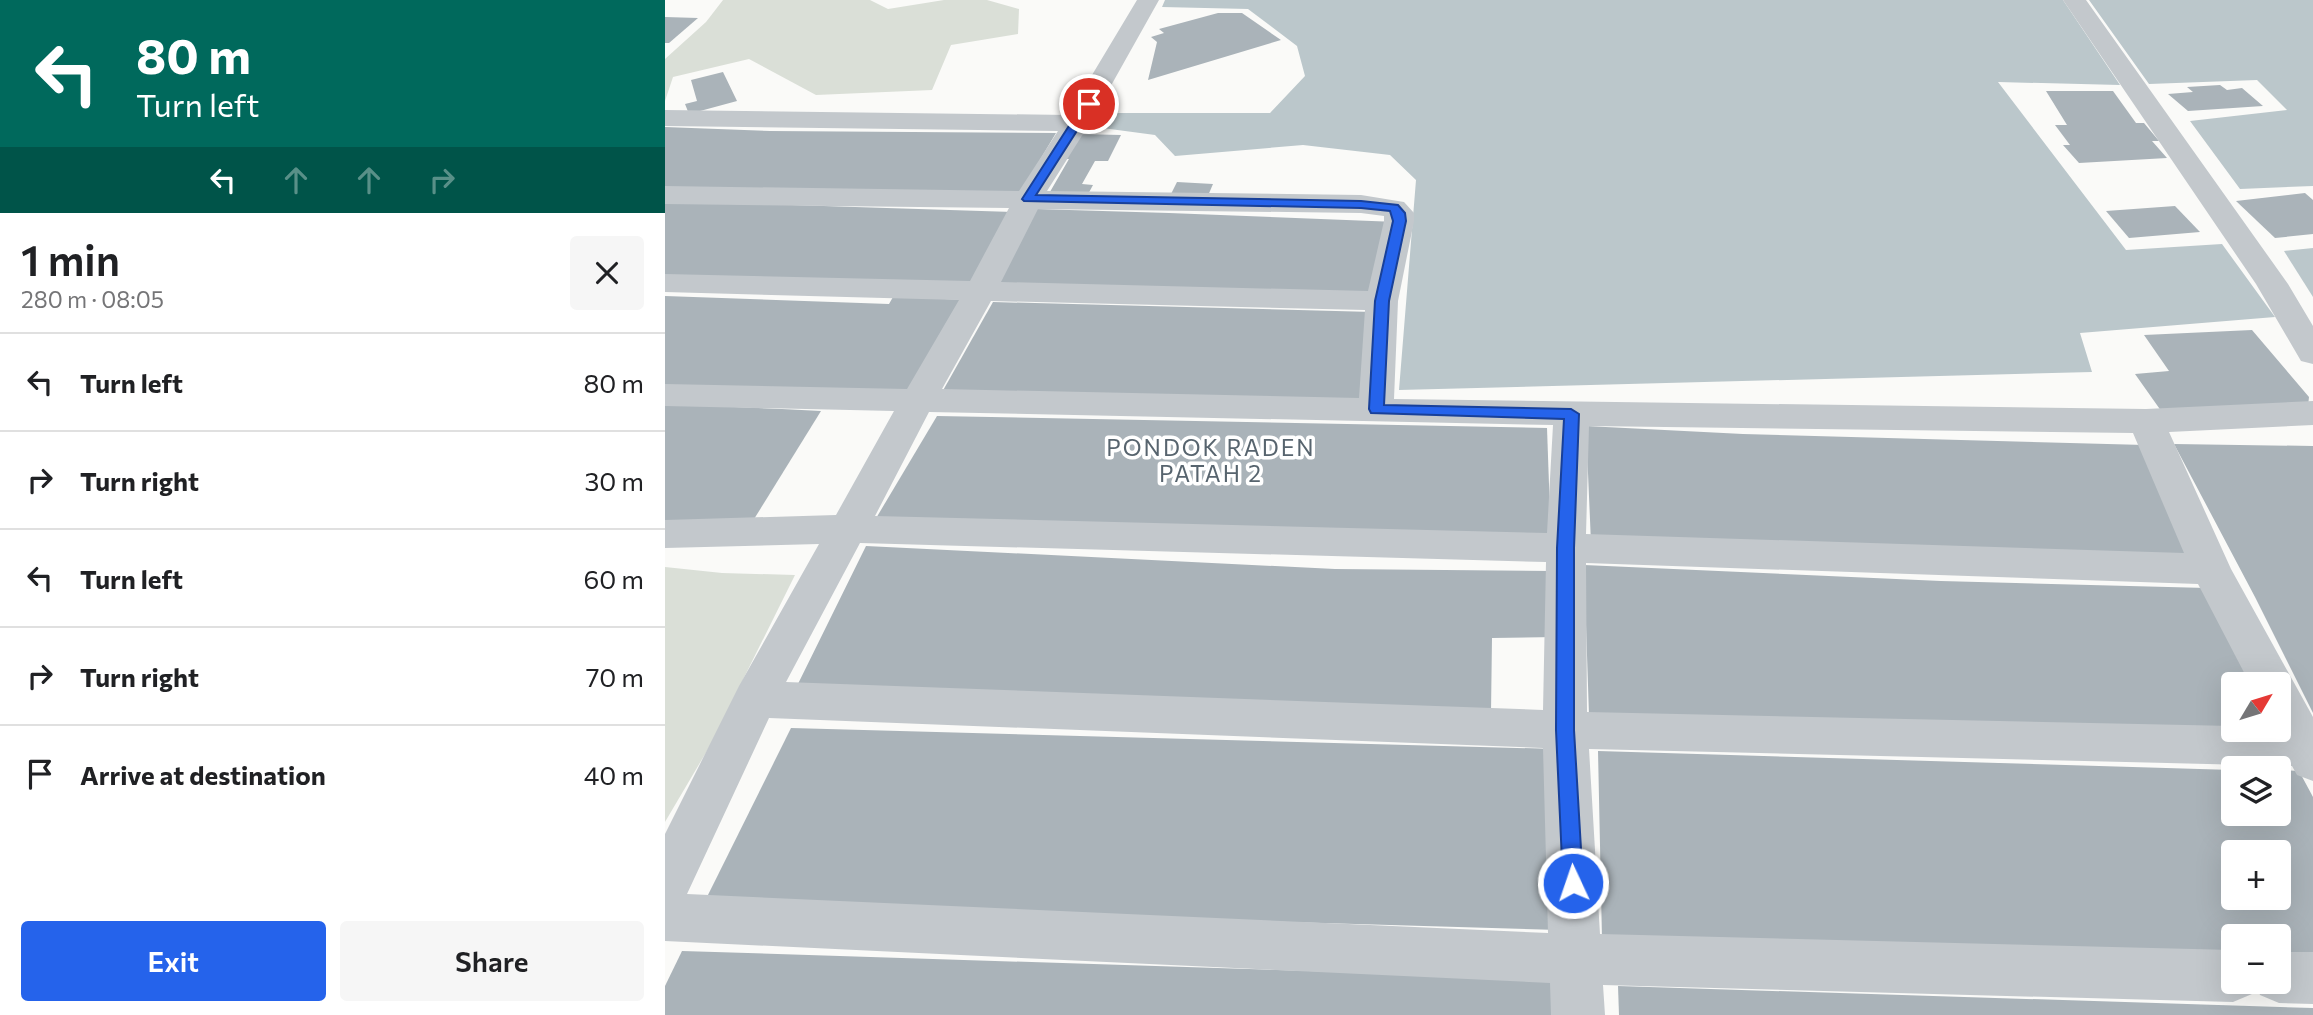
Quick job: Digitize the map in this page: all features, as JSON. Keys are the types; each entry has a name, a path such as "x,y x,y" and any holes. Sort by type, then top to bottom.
{"street":[{"path":"665,886 755,699 981,290 1028,199 1077,123 1148,0"},
{"path":"2074,0 2272,284 2313,354"},
{"path":"665,118 1077,123"},
{"path":"665,195 1361,204 1394,208 1399,213 1399,221 1382,301 1376,409"},
{"path":"665,283 1382,301"},
{"path":"665,395 1571,414 2146,421 2313,413"},
{"path":"1571,414 1566,548 1565,730 1578,1015"},
{"path":"2146,421 2211,569 2266,672"},
{"path":"665,534 848,529 2211,569"},
{"path":"755,699 1565,730 2310,752"},
{"path":"2291,718 2310,752"},
{"path":"665,917 1577,959 2221,976"},
{"path":"2291,977 2313,978"}],"shaded area":[{"path":"723,0 870,0 888,9 944,0 987,0 1019,9 1018,34 951,45 932,90 816,95 749,59 673,77 665,101 665,59 706,22"},
{"path":"1165,0 2063,0 2120,85 1998,82 2126,250 2222,244 2275,317 2080,333 2092,372 1399,390 1416,180 1390,155 1303,145 1175,156 1155,135 1095,127 1107,113 1270,113 1305,76 1297,46 1248,9 1162,7"},
{"path":"2089,0 2313,0 2313,186 2240,189 2190,121 2287,110 2257,80 2149,84"},
{"path":"2313,248 2313,297 2284,251"},
{"path":"665,567 722,573 795,575 711,744 665,822"}],"building":[{"path":"1218,13 1242,13 1281,40 1148,80 1157,42 1151,37 1164,33 1159,29"},
{"path":"665,17 698,18 669,43 665,43"},
{"path":"723,72 737,101 689,114 685,104 697,101 691,80"},
{"path":"2220,85 2227,90 2242,88 2263,106 2188,111 2168,94 2193,92 2187,87"},
{"path":"2046,91 2113,91 2136,123 2144,123 2159,141 2152,141 2167,158 2079,163 2063,145 2070,145 2055,125 2067,125"},
{"path":"665,127 770,131 1056,133 1019,195 665,187"},
{"path":"1079,134 1121,135 1108,161 1095,161 1082,184 1093,185 1086,198 1047,197 1069,159 1063,159"},
{"path":"1177,182 1213,184 1207,198 1170,196"},
{"path":"2305,193 2313,200 2313,234 2275,238 2236,201"},
{"path":"665,203 1013,212 972,287 665,278"},
{"path":"2175,206 2200,232 2129,238 2106,211"},
{"path":"1036,209 1397,222 1379,296 994,287"},
{"path":"665,296 889,304 893,297 969,300 915,394 665,386"},
{"path":"993,302 1373,312 1363,401 941,394"},
{"path":"2252,330 2309,397 2308,406 2164,415 2135,374 2169,371 2144,335"},
{"path":"665,404 821,411 751,524 665,521"},
{"path":"937,416 1547,428 1551,541 875,520"},
{"path":"1586,426 1743,434 2145,445 2197,562 1591,543"},
{"path":"2174,444 2313,446 2313,713 2255,597"},
{"path":"866,546 1335,569 1553,571 1557,637 1492,638 1491,712 793,694"},
{"path":"1584,565 1941,581 2207,588 2252,672 2221,672 2221,734 1589,715"},
{"path":"791,728 1556,749 1559,930 703,905"},
{"path":"1598,751 2221,770 2221,826 2291,826 2291,771 2299,771 2313,797 2313,963 2291,963 2291,924 2221,924 2221,963 1602,939"},
{"path":"682,951 1563,979 1564,1015 665,1015 665,986"},
{"path":"1618,986 2313,1008 2313,1015 1619,1015"}],"district":[{"name":"PONDOK RADEN PATAH 2","path":"1211,461"}],"route":[{"path":"1089,104 1028,199 1361,204 1394,208 1399,213 1399,221 1382,301 1376,409 1571,414 1566,548 1565,730 1573,883"}]}
